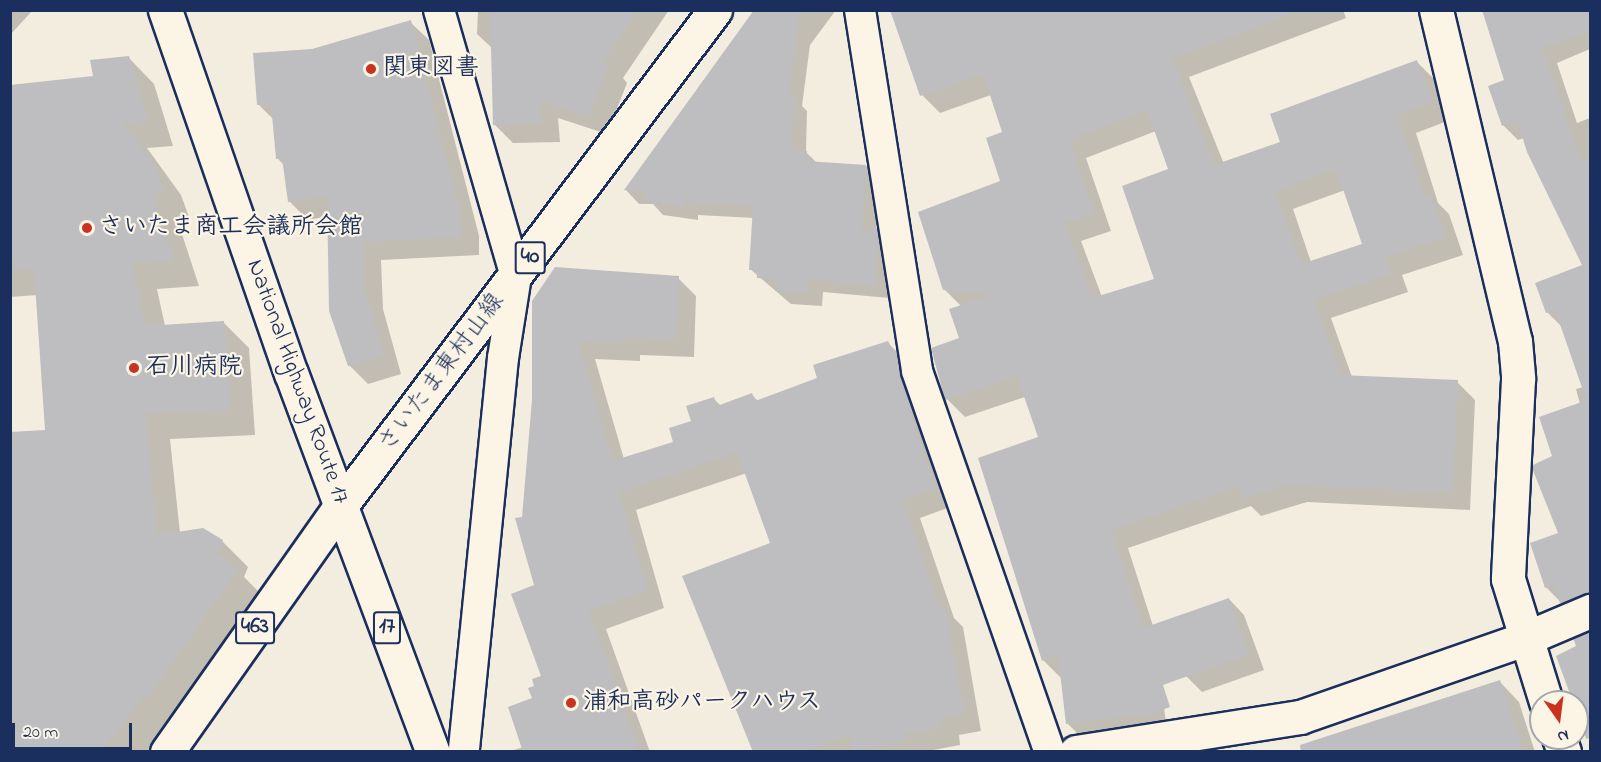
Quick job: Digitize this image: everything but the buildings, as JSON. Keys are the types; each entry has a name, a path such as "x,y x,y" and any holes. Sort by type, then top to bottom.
{"main road":[{"name":"National Highway Route 17","path":"165,10 291,373 433,752"},
{"name":"さいたま東村山線","path":"342,504 715,10"},
{"path":"1436,10 1515,341 1518,379 1508,579 1524,639 1542,690"},
{"name":"463","path":"167,752 342,504"},
{"path":"1076,752 1300,717 1524,639 1590,611"}],"street":[{"path":"439,10 516,276 503,358 464,752"},
{"path":"860,10 917,371 1050,752"}],"place":[{"name":"関東図書","path":"371,69"},
{"name":"さいたま商工会議所会館","path":"87,228"},
{"name":"石川病院","path":"134,368"},
{"name":"浦和高砂パークハウス","path":"571,703"}]}
